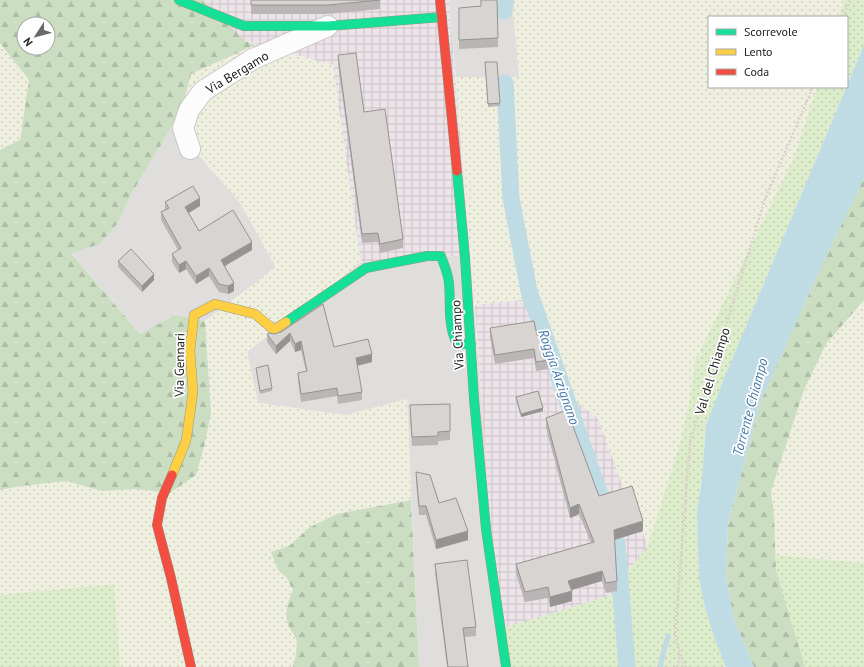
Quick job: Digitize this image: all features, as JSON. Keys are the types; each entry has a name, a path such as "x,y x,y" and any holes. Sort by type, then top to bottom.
{"street":[{"name":"Via Bergamo","path":"179,0 244,26 329,26 442,17"},
{"name":"Via Chiampo","path":"440,0 465,258 474,399 486,528 506,667"},
{"name":"Via Bergamo","path":"190,149 183,128 189,110 203,91 253,59 329,26"},
{"name":"Via Gennari","path":"190,667 158,525 162,498 186,441 194,392 190,351 194,315 215,304 255,314 274,330 366,268 427,256 441,256 448,274 453,339 457,344 471,344"}],"path":[{"path":"843,16 850,0"},
{"name":"Val del Chiampo","path":"686,667 680,654 675,635 690,442 765,199 813,88"},
{"path":"678,667 680,654"}],"shaded area":[{"path":"203,0 449,0 470,255 361,262 333,65 245,41"},
{"path":"449,0 511,0 519,77 456,77"},
{"path":"175,122 197,153 241,204 276,268 205,321 175,315 140,334 71,252 100,244 117,224 133,191"},
{"path":"470,255 502,667 419,667 407,399 346,415 258,403 247,352 361,262"},
{"path":"528,299 560,389 598,418 631,508 635,512 648,546 621,579 618,593 497,630 475,305"}],"green space":[{"path":"0,0 203,0 245,41 255,45 191,74 182,110 133,191 117,224 100,244 71,253 140,334 175,315 205,321 211,413 196,475 170,493 137,489 103,491 66,481 0,490 0,150 20,140 29,80 0,43"},
{"path":"511,0 844,0 839,16 708,16 708,88 817,88 795,155 700,351 703,355 696,356 690,398 681,440 648,545 635,512 631,509 598,418 560,390 529,299 475,305 456,77 519,77"},
{"path":"844,0 864,0 864,45 848,84 848,16 839,16"},
{"path":"0,43 29,80 20,140 0,150"},
{"path":"255,45 333,65 361,262 247,352 258,403 346,415 407,399 411,500 337,514 310,527 289,546 271,552 278,570 287,578 293,590 288,602 289,627 296,638 297,652 293,667 120,667 114,584 0,595 0,490 66,481 103,491 137,489 170,493 209,379 205,321 276,267 241,204 197,153 182,110 191,74"},
{"path":"817,88 846,88 706,425 702,479 697,512 699,577 704,603 713,634 726,667 502,667 497,630 618,593 621,579 648,546 681,440 690,398 696,356 702,355 700,351 795,155"},
{"path":"864,178 864,300 826,344 804,390 771,491 774,516 776,571 805,667 754,667 734,620 726,576 728,524 760,403 827,254"},
{"path":"864,300 864,563 776,555 771,491 804,390 826,344"},
{"path":"411,500 419,667 293,667 297,643 296,638 288,624 287,614 288,604 293,590 287,578 278,570 271,552 289,546 310,527 337,514"},
{"path":"776,555 864,563 864,667 805,667 776,571"},
{"path":"114,584 120,667 0,667 0,595"}],"water":[{"name":"Torrente Chiampo","path":"864,45 864,178 827,254 760,403 728,524 726,576 734,620 754,667 726,667 713,634 704,603 699,577 697,512 702,479 706,425 846,88 848,88 848,83"}],"building":[{"path":"251,0 380,0 328,5 251,5"},
{"path":"481,0 497,0 498,38 459,40 459,8 481,6"},
{"path":"356,53 364,112 385,109 403,239 380,244 378,233 362,234 338,55"},
{"path":"485,62 497,62 500,103 488,104"},
{"path":"193,186 200,198 185,207 199,231 233,210 252,242 221,260 234,283 228,286 219,284 209,268 196,276 186,261 179,265 172,254 181,248 161,212 169,208 165,202"},
{"path":"131,249 154,274 142,286 118,261"},
{"path":"323,304 334,347 368,339 372,354 356,358 362,392 338,396 337,388 301,394 298,373 307,371 301,341 295,344 290,333 276,346 267,334 281,332"},
{"path":"534,321 537,335 544,334 549,360 536,362 534,349 495,355 490,328"},
{"path":"268,365 272,388 260,391 256,368"},
{"path":"538,391 543,408 521,414 516,397"},
{"path":"450,404 450,431 438,432 438,436 412,437 410,405"},
{"path":"567,410 599,496 632,486 643,521 614,530 617,581 606,583 602,571 568,581 572,591 550,597 548,587 525,592 516,564 594,542 579,504 570,508 546,418"},
{"path":"416,472 430,475 439,503 456,498 468,531 436,540 426,506 419,506"},
{"path":"467,560 476,627 463,628 468,667 448,667 435,564"}],"waterway":[{"name":"Roggia Arzignano","path":"504,11 506,0"},
{"name":"Roggia Arzignano","path":"505,83 511,198 529,291 617,544 627,667"},
{"path":"661,667 668,636"}],"traffic: fast":[{"path":"179,0 244,26 329,26 442,17"},
{"path":"457,171 465,258 474,399 486,529 506,667"},
{"path":"286,322 366,268 427,256 441,256 447,272 450,291 450,314 454,336 457,344 471,344"}],"traffic: slow":[{"path":"172,475 186,441 193,392 190,351 194,315 215,304 255,314 274,330 286,322"}],"traffic: jam":[{"path":"440,0 457,171"},
{"path":"172,475 162,498 157,525 171,578 191,667"}]}
